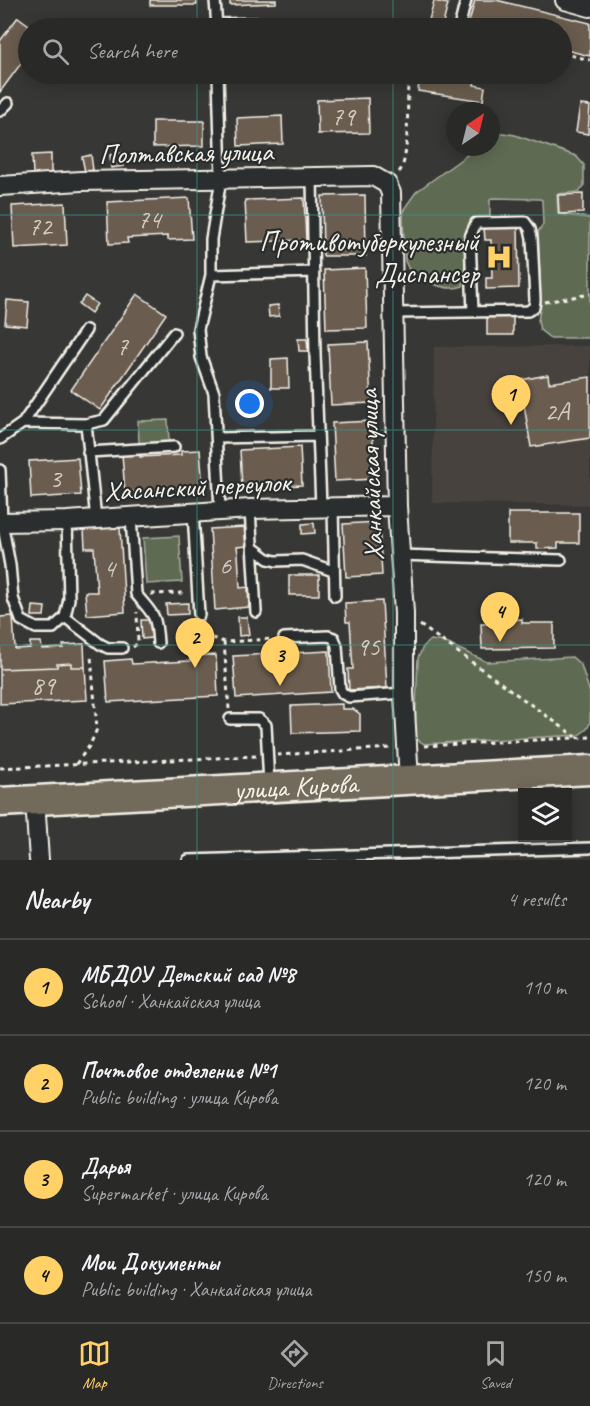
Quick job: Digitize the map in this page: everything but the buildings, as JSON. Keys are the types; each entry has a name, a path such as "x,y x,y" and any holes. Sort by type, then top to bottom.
{"main road":[{"name":"улица Кирова","path":"0,802 590,770"}],"street":[{"path":"566,0 590,7"},
{"name":"Полтавская улица","path":"0,186 81,181 312,177 380,180"},
{"name":"Ханкайская улица","path":"380,180 391,194 397,506 404,614 404,693 409,780"},
{"name":"Хасанский переулок","path":"1,522 96,519 220,510 397,506"},
{"path":"35,800 39,860"}],"lane":[{"path":"215,0 216,18"},
{"path":"462,18 466,0"},
{"path":"218,84 221,179 210,239 211,275 198,329 201,357 213,393 220,510"},
{"path":"0,111 8,103"},
{"path":"312,177 318,436 327,507 334,596"},
{"path":"393,313 473,312 528,311 534,307 531,228 525,222 477,223 470,237 473,312"},
{"path":"211,275 314,272"},
{"path":"0,439 23,423 86,330"},
{"path":"23,423 86,424 104,420 174,333"},
{"path":"86,424 96,519"},
{"path":"216,438 318,436"},
{"path":"88,452 174,447"},
{"path":"0,470 1,522 10,564 13,598 21,620 36,628 52,628 65,616 69,598 67,520"},
{"path":"250,509 256,612"},
{"path":"193,512 199,615"},
{"path":"131,517 136,594 152,610 156,619 158,643"},
{"path":"252,547 268,559 302,560 333,571"},
{"path":"399,555 561,560"},
{"path":"65,616 100,644 108,648 122,648"},
{"path":"284,638 328,636 334,638 337,646 340,689 349,697 404,693"},
{"path":"230,720 259,719 266,724 269,788"},
{"path":"188,860 520,855 590,848"}],"path":[{"path":"572,56 590,60"},
{"path":"380,180 403,168 406,149 408,84"},
{"path":"534,304 590,294"},
{"path":"404,614 576,737"},
{"path":"199,615 202,631 207,636 224,642 284,638"},
{"path":"224,642 230,720"},
{"path":"76,764 90,745 97,729 91,656"},
{"path":"0,768 267,756 590,737"}],"shaded area":[{"path":"590,346 590,505 432,503 434,347"}],"green space":[{"path":"500,134 515,135 576,156 584,165 584,186 579,192 557,194 558,214 590,218 590,338 550,338 540,330 538,321 541,304 538,232 543,224 542,200 540,199 492,198 490,200 490,219 478,220 467,237 463,286 450,288 429,282 410,272 405,261 404,209 416,192 466,156 500,156"},
{"path":"168,420 169,443 139,443 138,421"},
{"path":"179,536 182,582 146,584 143,538"},
{"path":"431,640 444,642 487,662 572,657 581,665 590,693 590,723 587,729 579,735 424,744 415,738 418,658 423,647"}],"place":[{"name":"Противотуберкулезный Диспансер","path":"499,257"},
{"name":"МБДОУ Детский сад №8","path":"511,425"},
{"name":"Мои Документы","path":"500,642"},
{"name":"Почтовое отделение №1","path":"195,668"},
{"name":"Дарья","path":"280,686"}]}
